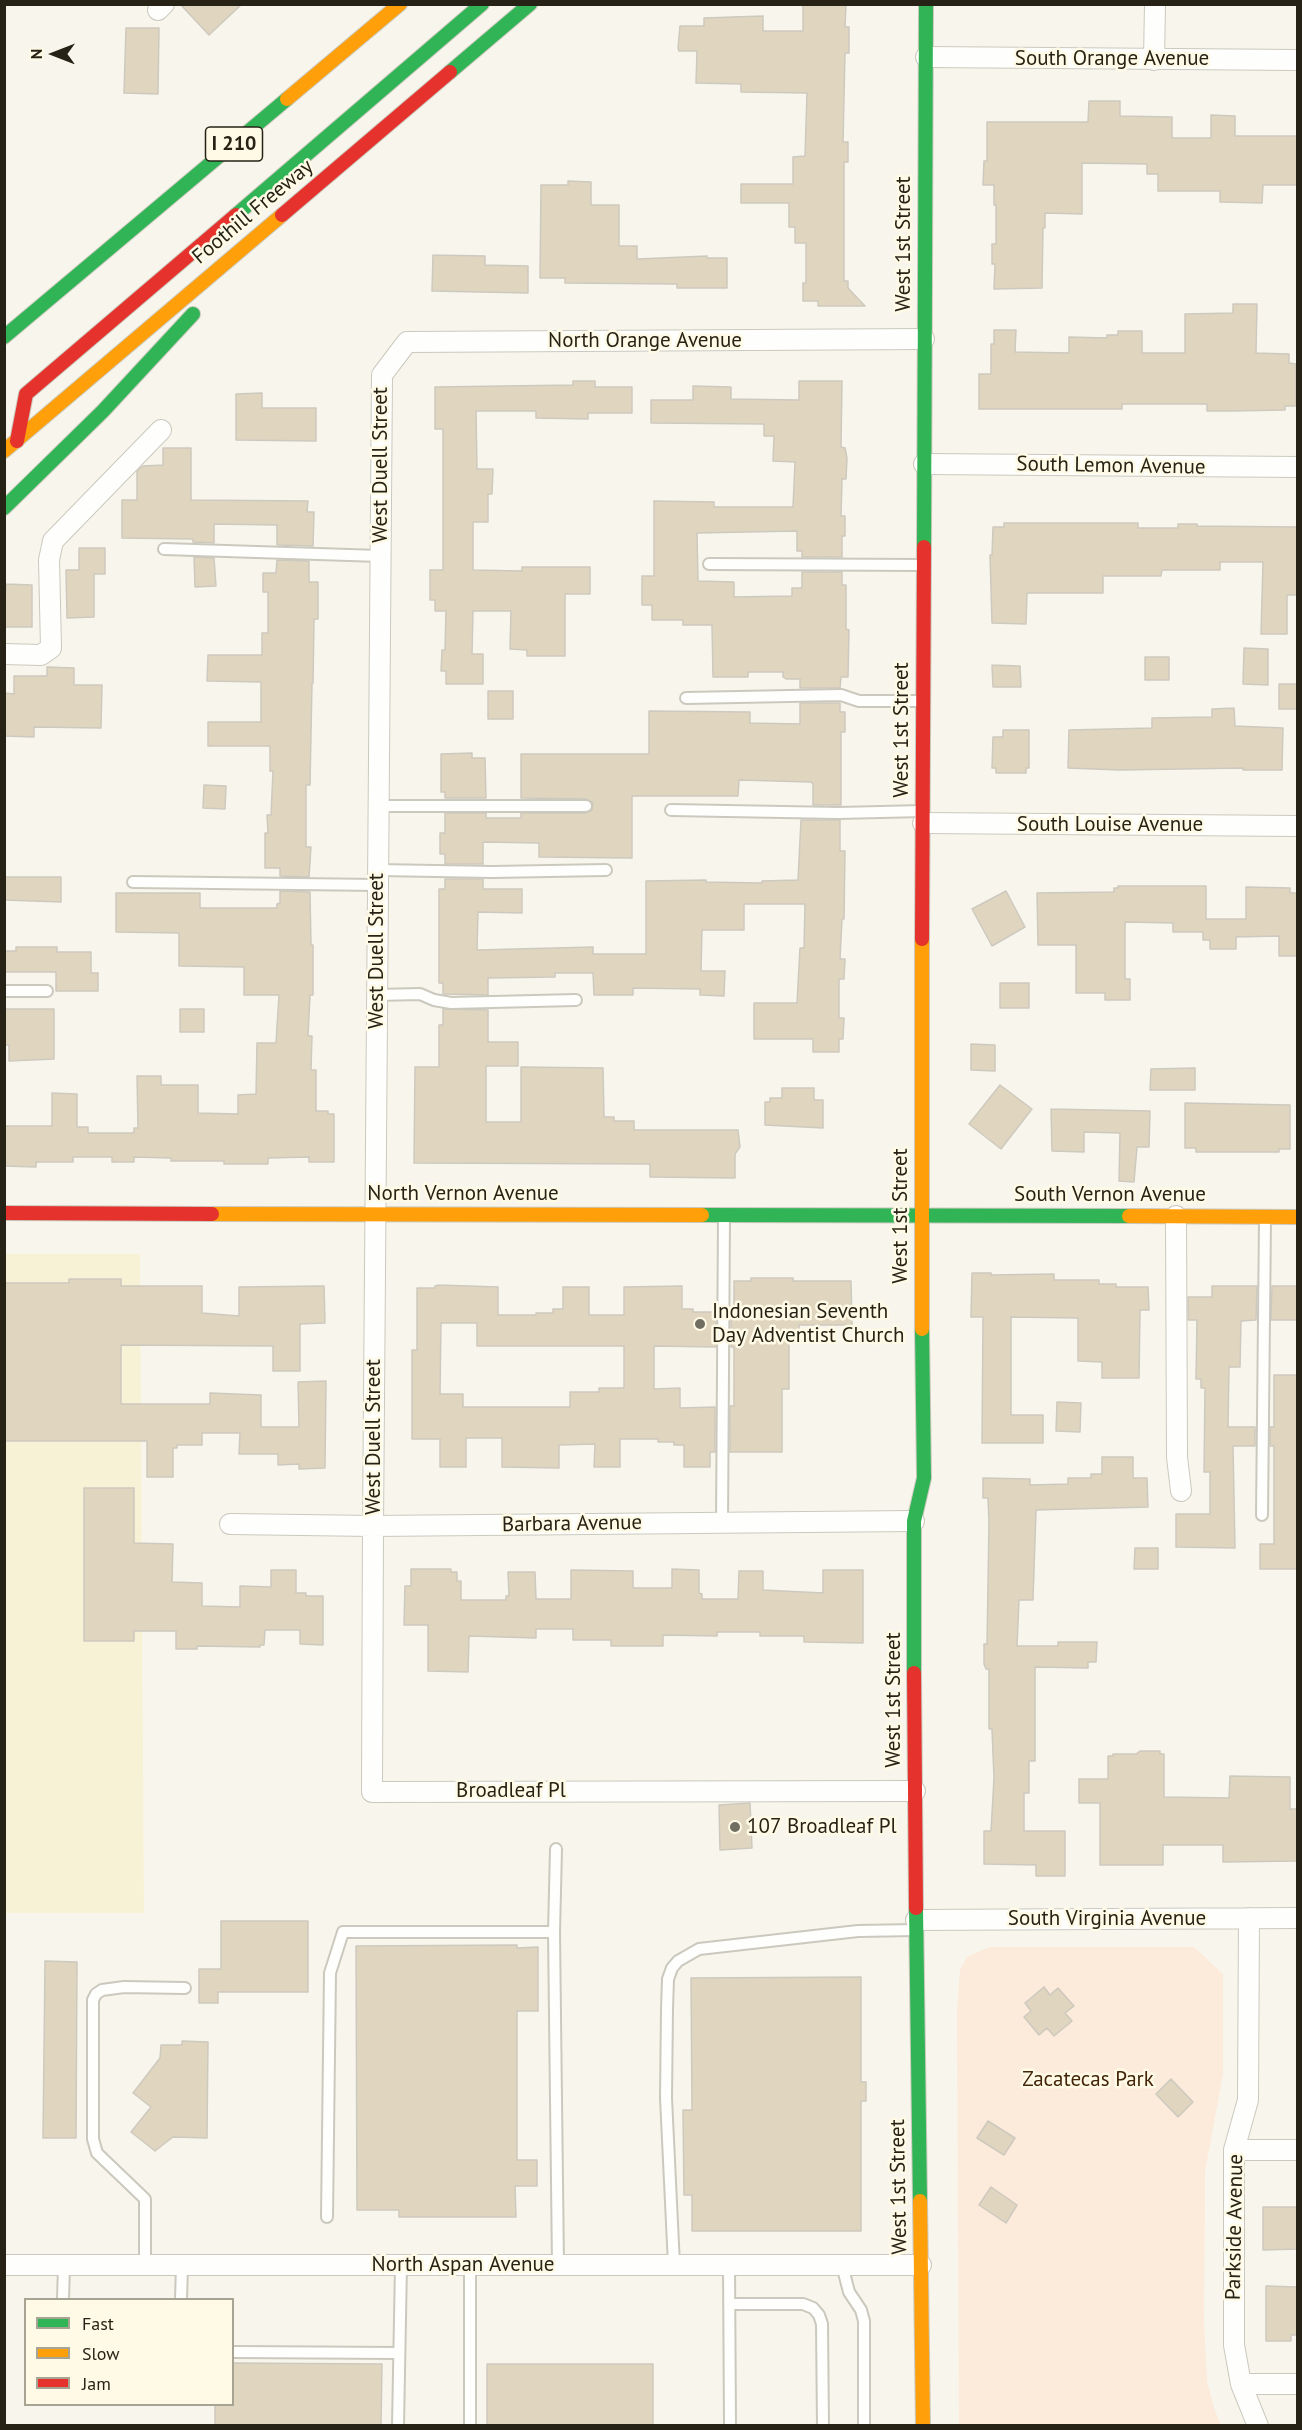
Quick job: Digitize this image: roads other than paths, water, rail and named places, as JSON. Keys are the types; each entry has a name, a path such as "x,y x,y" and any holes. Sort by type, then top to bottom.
{"main road":[{"name":"I 210","path":"4,336 400,4"},
{"path":"17,441 26,394 482,4"},
{"name":"Foothill Freeway","path":"4,451 530,4"},
{"name":"West 1st Street","path":"923,2426 916,1925 915,1521 924,1478 921,1215 926,4"},
{"path":"4,508 103,411 300,199"},
{"path":"25,302 67,283"},
{"name":"North Vernon Avenue","path":"4,1213 921,1215"},
{"name":"South Vernon Avenue","path":"921,1215 1298,1217"}],"street":[{"path":"1154,60 1155,4"},
{"name":"South Orange Avenue","path":"926,57 1298,60"},
{"name":"North Orange Avenue","path":"382,375 407,342 924,339"},
{"name":"West Duell Street","path":"373,1526 382,375"},
{"path":"4,654 41,655 51,648 49,560 53,541 161,430"},
{"name":"South Lemon Avenue","path":"924,464 1298,467"},
{"name":"South Louise Avenue","path":"923,817 1298,826"},
{"path":"1176,1216 1177,1457 1181,1491"},
{"name":"Barbara Avenue","path":"230,1524 373,1526 915,1521"},
{"name":"Broadleaf Pl","path":"373,1526 372,1792 915,1791"},
{"name":"Parkside Avenue","path":"1249,1918 1248,2100 1234,2150 1234,2345 1241,2384 1258,2426"},
{"name":"South Virginia Avenue","path":"916,1925 1298,1918"},
{"path":"1234,2150 1298,2150"},
{"name":"North Aspan Avenue","path":"4,2265 921,2265"},
{"path":"1241,2384 1298,2384"}],"lane":[{"path":"164,549 380,556"},
{"path":"709,564 924,565"},
{"path":"686,698 841,695 859,701 923,701"},
{"path":"378,806 586,806"},
{"path":"671,810 923,817"},
{"path":"133,882 606,870"},
{"path":"4,991 47,991"},
{"path":"377,995 420,994 434,1000 451,1003 576,1000"},
{"path":"722,1523 724,1215"},
{"path":"1262,1515 1265,1217"},
{"path":"556,1849 554,1932 558,2265"},
{"path":"674,2265 666,2098 667,1999 668,1979 672,1968 699,1949 916,1925"},
{"path":"327,2217 330,1973 343,1932 554,1932"},
{"path":"146,2265 145,2199 97,2152 93,2139 93,2000 102,1990 124,1987 185,1988"},
{"path":"63,2298 64,2265"},
{"path":"181,2298 182,2265"},
{"path":"398,2426 400,2265"},
{"path":"470,2265 470,2426"},
{"path":"729,2265 730,2426"},
{"path":"842,2265 849,2292 861,2310 864,2321 864,2426"},
{"path":"729,2304 803,2304 813,2308 819,2315 822,2324 823,2426"},
{"path":"234,2352 399,2353"}],"place":[{"name":"Indonesian Seventh Day Adventist Church","path":"700,1324"},
{"name":"107 Broadleaf Pl","path":"735,1827"}],"park label":[{"name":"Zacatecas Park","path":"1088,2080"}]}
